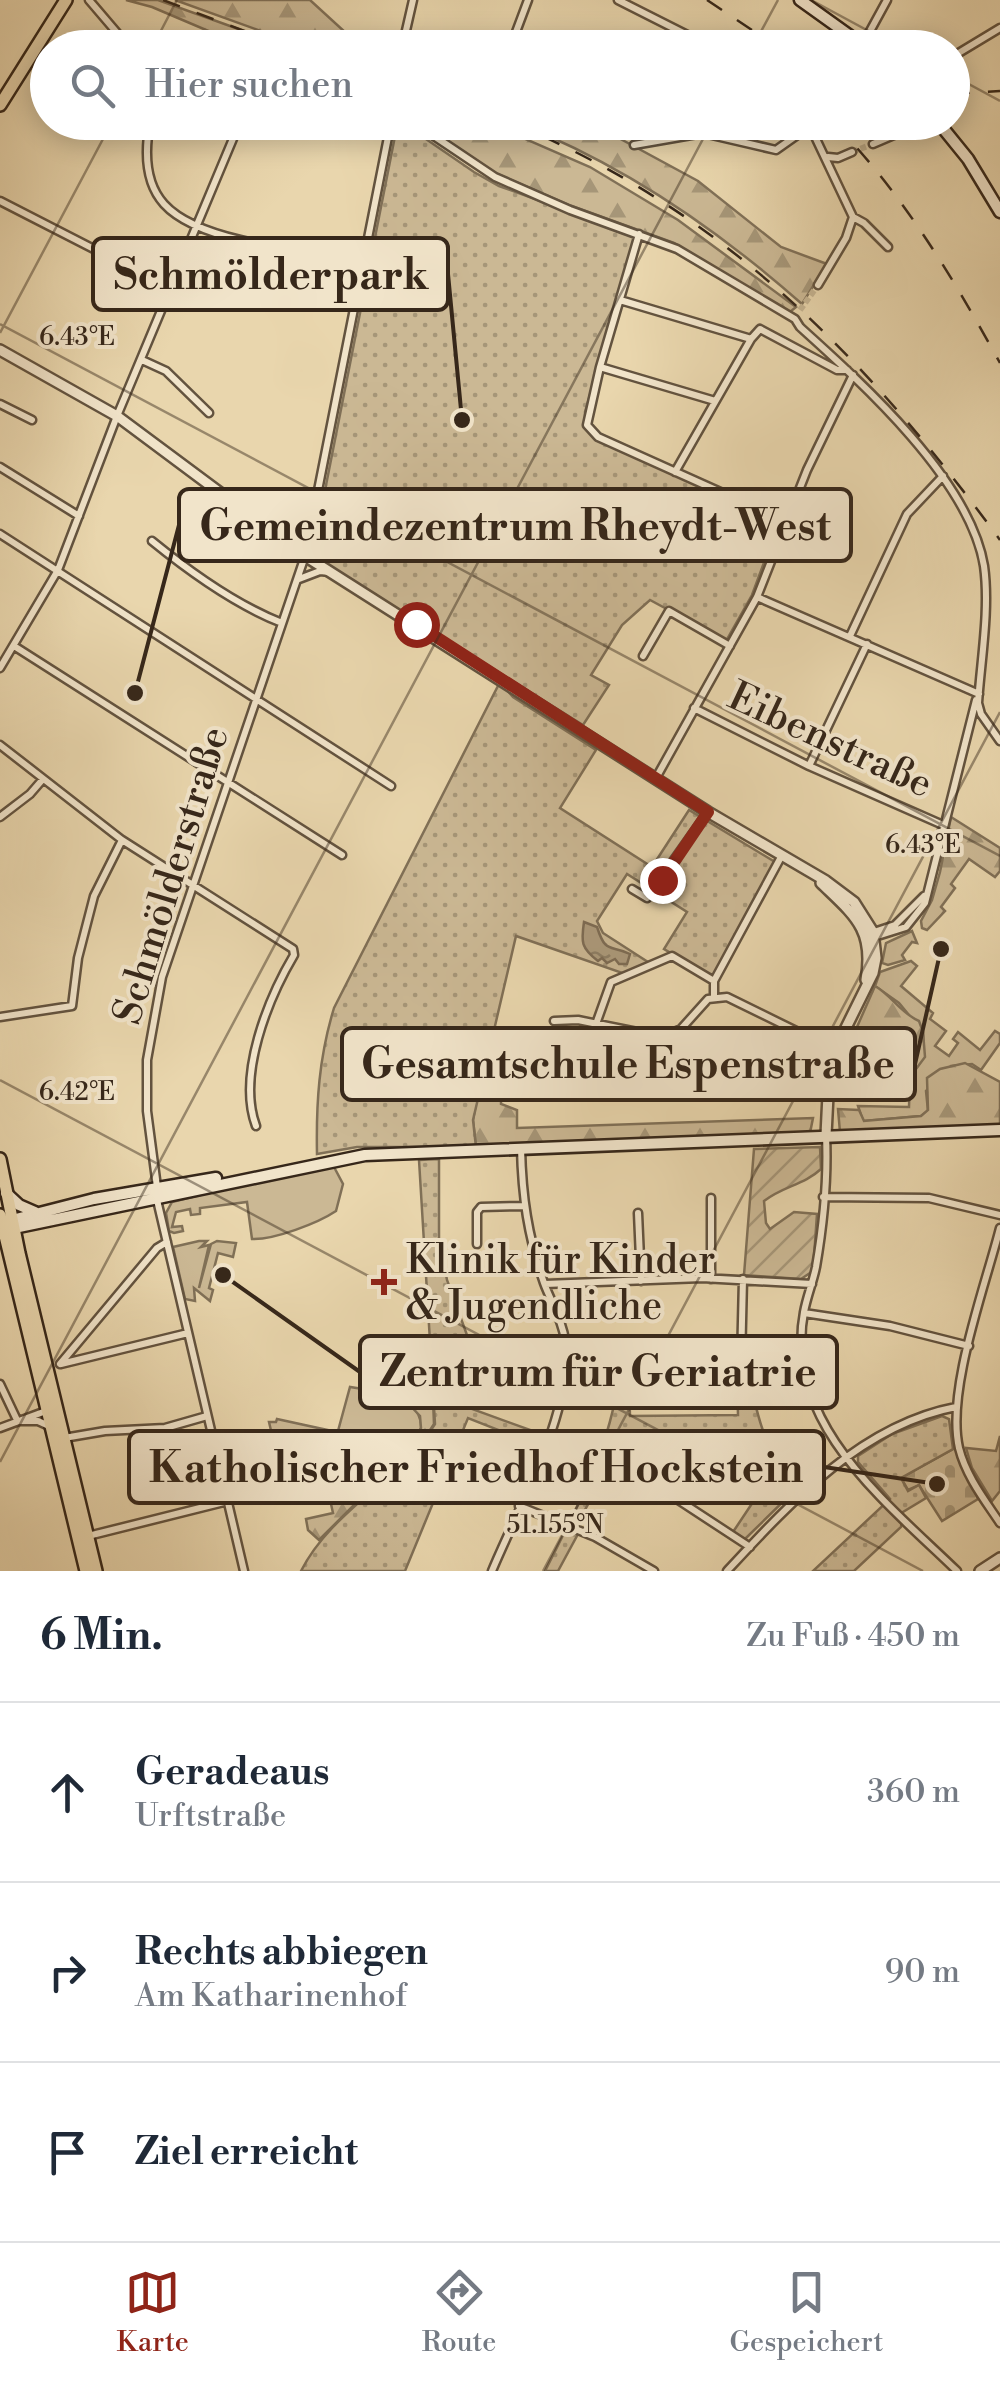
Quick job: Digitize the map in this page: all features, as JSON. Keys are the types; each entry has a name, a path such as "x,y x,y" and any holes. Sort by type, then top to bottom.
{"main road":[{"path":"47,30 66,0"},
{"path":"800,0 842,30"},
{"path":"0,105 30,57"},
{"path":"953,140 1000,212"},
{"path":"7,1221 366,1154 1000,1130"},
{"path":"0,1159 7,1221 96,1571"},
{"path":"6,1193 36,1218"},
{"path":"19,1253 36,1218"},
{"path":"7,1221 19,1253 53,1410"},
{"path":"59,1434 86,1571"}],"street":[{"path":"88,0 114,30"},
{"path":"407,30 413,0"},
{"path":"517,30 528,0"},
{"path":"618,0 677,30"},
{"path":"873,30 887,0"},
{"path":"970,46 1000,28"},
{"path":"148,140 146,158 156,192 164,204 196,223 252,244 363,258"},
{"path":"0,668 58,570 117,416 232,140"},
{"name":"Schmölderstraße","path":"244,1571 156,1192 147,1111 148,1060 162,977 306,556 386,140"},
{"path":"440,140 496,177 570,210 677,249 796,319 800,328 851,373 943,476 972,531 985,577 981,714 1000,741"},
{"path":"634,145 663,140"},
{"path":"733,140 776,150 789,140"},
{"path":"818,140 853,216 888,247"},
{"path":"873,144 882,140"},
{"path":"826,156 838,158 852,152"},
{"path":"0,201 170,288"},
{"path":"818,284 846,238 853,216"},
{"path":"639,234 587,425 598,436 785,521"},
{"path":"620,300 751,339"},
{"path":"796,319 800,310"},
{"path":"675,472 756,332 764,328 837,370 851,373"},
{"path":"0,350 117,416 287,544 817,878 850,908 871,936 874,972 835,1050 829,1075 822,1197 812,1284 804,1313 802,1358 812,1403 846,1456 892,1508 958,1571"},
{"path":"142,360 166,371 209,413"},
{"path":"600,367 715,401"},
{"path":"656,778 757,597 785,521 851,373"},
{"path":"0,404 32,420"},
{"path":"0,468 79,516"},
{"path":"850,636 907,514 943,476"},
{"path":"287,544 304,540 311,531"},
{"path":"0,534 391,786"},
{"path":"152,541 264,616 282,623"},
{"path":"298,580 330,572"},
{"path":"757,597 979,694"},
{"path":"642,656 669,611 730,646"},
{"path":"809,766 867,644"},
{"path":"14,646 342,855"},
{"path":"871,936 898,930 914,920 928,891 979,694"},
{"name":"Eibenstraße","path":"694,708 809,766 943,825"},
{"path":"0,745 122,840 293,949 294,955 270,1002 254,1057 252,1115 256,1126"},
{"path":"0,817 43,779"},
{"path":"632,888 647,898 708,812"},
{"path":"0,1018 72,1006 78,958 94,896 122,840"},
{"path":"714,997 714,981 781,856"},
{"path":"596,1024 611,982 672,956 714,981"},
{"path":"554,1021 596,1024 662,1037 681,1029 700,1005 714,997 733,999 835,1050"},
{"path":"492,1571 546,1442 565,1374 564,1336 523,1206 521,1148"},
{"path":"822,1197 929,1198 1000,1215"},
{"path":"710,1278 711,1198"},
{"path":"477,1244 477,1212 481,1207 523,1206"},
{"path":"638,1213 641,1281"},
{"path":"1000,1228 956,1407 963,1461 1000,1522"},
{"path":"166,1242 60,1364 188,1333"},
{"path":"545,1284 710,1278 812,1284"},
{"path":"565,1374 622,1377 732,1372 741,1362 742,1279"},
{"path":"804,1313 890,1326 968,1346"},
{"path":"0,1384 17,1420 38,1421 59,1434 165,1428 207,1416"},
{"path":"727,1571 846,1456 897,1424 956,1407"},
{"path":"0,1428 53,1410"},
{"path":"546,1442 664,1490 750,1548"},
{"path":"88,1536 228,1501"},
{"path":"519,1506 595,1538 654,1571"},
{"path":"980,1571 1000,1558"}],"green space":[{"path":"126,0 158,0 241,30 206,30"},
{"path":"175,0 310,0 343,30 258,30"},
{"path":"394,140 427,140 499,186 636,236 585,412 585,428 596,440 779,522 752,595 726,641 650,600 622,625 591,675 609,685 583,725 312,556"},
{"path":"444,140 528,140 590,167 678,220 796,307 790,312 782,310 674,243 495,173"},
{"path":"558,140 622,140 698,181 781,247 827,264 802,304 702,225"},
{"path":"500,682 513,697 596,750 560,808 652,867 689,810 775,862 713,978 664,949 687,912 627,874 597,921 603,933 651,964 625,974 516,936 473,1120 476,1147 357,1147 317,1154 320,1080 334,1008"},
{"path":"951,817 1000,848 1000,871 995,877 969,859 951,884 955,888 941,907 945,911 927,930 922,928 921,921 932,900"},
{"path":"912,931 917,943 912,942 902,955 905,960 882,963 886,943"},
{"path":"911,961 917,966 901,986 933,1013 930,1019 946,1031 935,1046 949,1056 958,1043 953,1039 958,1032 980,1050 995,1031 1000,1034 1000,1043 981,1070 972,1064 951,1066 926,1091 928,1111 921,1116 863,1121 858,1106 909,1107 910,1077 924,1057 923,1032 899,1003 875,986 880,972"},
{"path":"875,986 919,1021 925,1057 910,1077 885,1052 846,1052"},
{"path":"965,1063 1000,1082 1000,1125 840,1132 838,1109 859,1110 864,1121 921,1116 928,1110 927,1078 940,1069"},
{"path":"478,1092 501,1098 501,1104 517,1110 517,1128 813,1118 810,1133 476,1147 473,1120"},
{"path":"820,1147 821,1169 764,1201 770,1229 794,1212 817,1214 813,1271 801,1279 744,1275 754,1149"},
{"path":"439,1159 439,1238 447,1280 476,1360 472,1409 544,1435 539,1446 468,1418 405,1571 301,1571 330,1530 403,1462 435,1424 419,1160"},
{"path":"334,1167 343,1184 336,1211 307,1225 252,1239 247,1202 200,1208 200,1214 191,1215 190,1209 176,1212 172,1227 182,1226 183,1231 169,1231 166,1213 172,1202"},
{"path":"207,1241 201,1247 209,1245 199,1288 211,1244 236,1243 233,1257 218,1253 209,1288 213,1290 210,1301 194,1288 195,1301 185,1299 173,1247"},
{"path":"416,1373 432,1376 434,1424 394,1473 369,1490 319,1540 308,1530 306,1519 333,1513 324,1463 336,1459 347,1472 359,1478 372,1477 395,1464 421,1428 420,1416 405,1400"},
{"path":"748,1375 767,1442 794,1491 744,1540 733,1532 751,1505 694,1467 626,1433 605,1466 608,1469 573,1531 578,1534 558,1571 545,1571 599,1455 618,1381 629,1381 630,1416 738,1415 737,1376"},
{"path":"373,1376 390,1380 388,1394 411,1405 419,1415 421,1428 394,1466 382,1474 357,1476 332,1453 350,1387 369,1390 374,1384"},
{"path":"942,1416 949,1419 953,1449 901,1478 908,1491 919,1485 926,1498 903,1512 901,1527 854,1571 813,1571 890,1499 858,1462 858,1456 892,1434"},
{"path":"277,1419 332,1431 328,1444 321,1442 278,1460 269,1422"},
{"path":"1000,1436 1000,1491 992,1501 972,1468 966,1448 996,1451"},
{"path":"955,1448 978,1499 942,1521 919,1485 908,1490 901,1478"}],"water":[{"path":"584,922 597,927 606,945 630,954 627,964 619,964 615,959 607,963 602,958 598,961 592,956 584,944"}],"tunnel":[{"path":"852,152 873,144"},
{"path":"800,310 818,285"}],"railway":[{"path":"163,0 242,30"},
{"path":"707,0 752,30"},
{"path":"970,93 1000,91"},
{"path":"548,140 658,199 724,245 785,296 897,410 1000,540"},
{"path":"850,140 925,237 1000,363"}],"place":[{"name":"Schmölderpark","path":"462,420"},
{"name":"Gemeindezentrum Rheydt-West","path":"135,693"},
{"name":"Gesamtschule Espenstraße","path":"941,949"},
{"name":"Zentrum für Geriatrie","path":"223,1275"},
{"name":"Klinik für Kinder & Jugendliche","path":"384,1282"},
{"name":"Katholischer Friedhof Hockstein","path":"937,1484"}],"route":[{"path":"416,624 708,812 662,880"}]}
